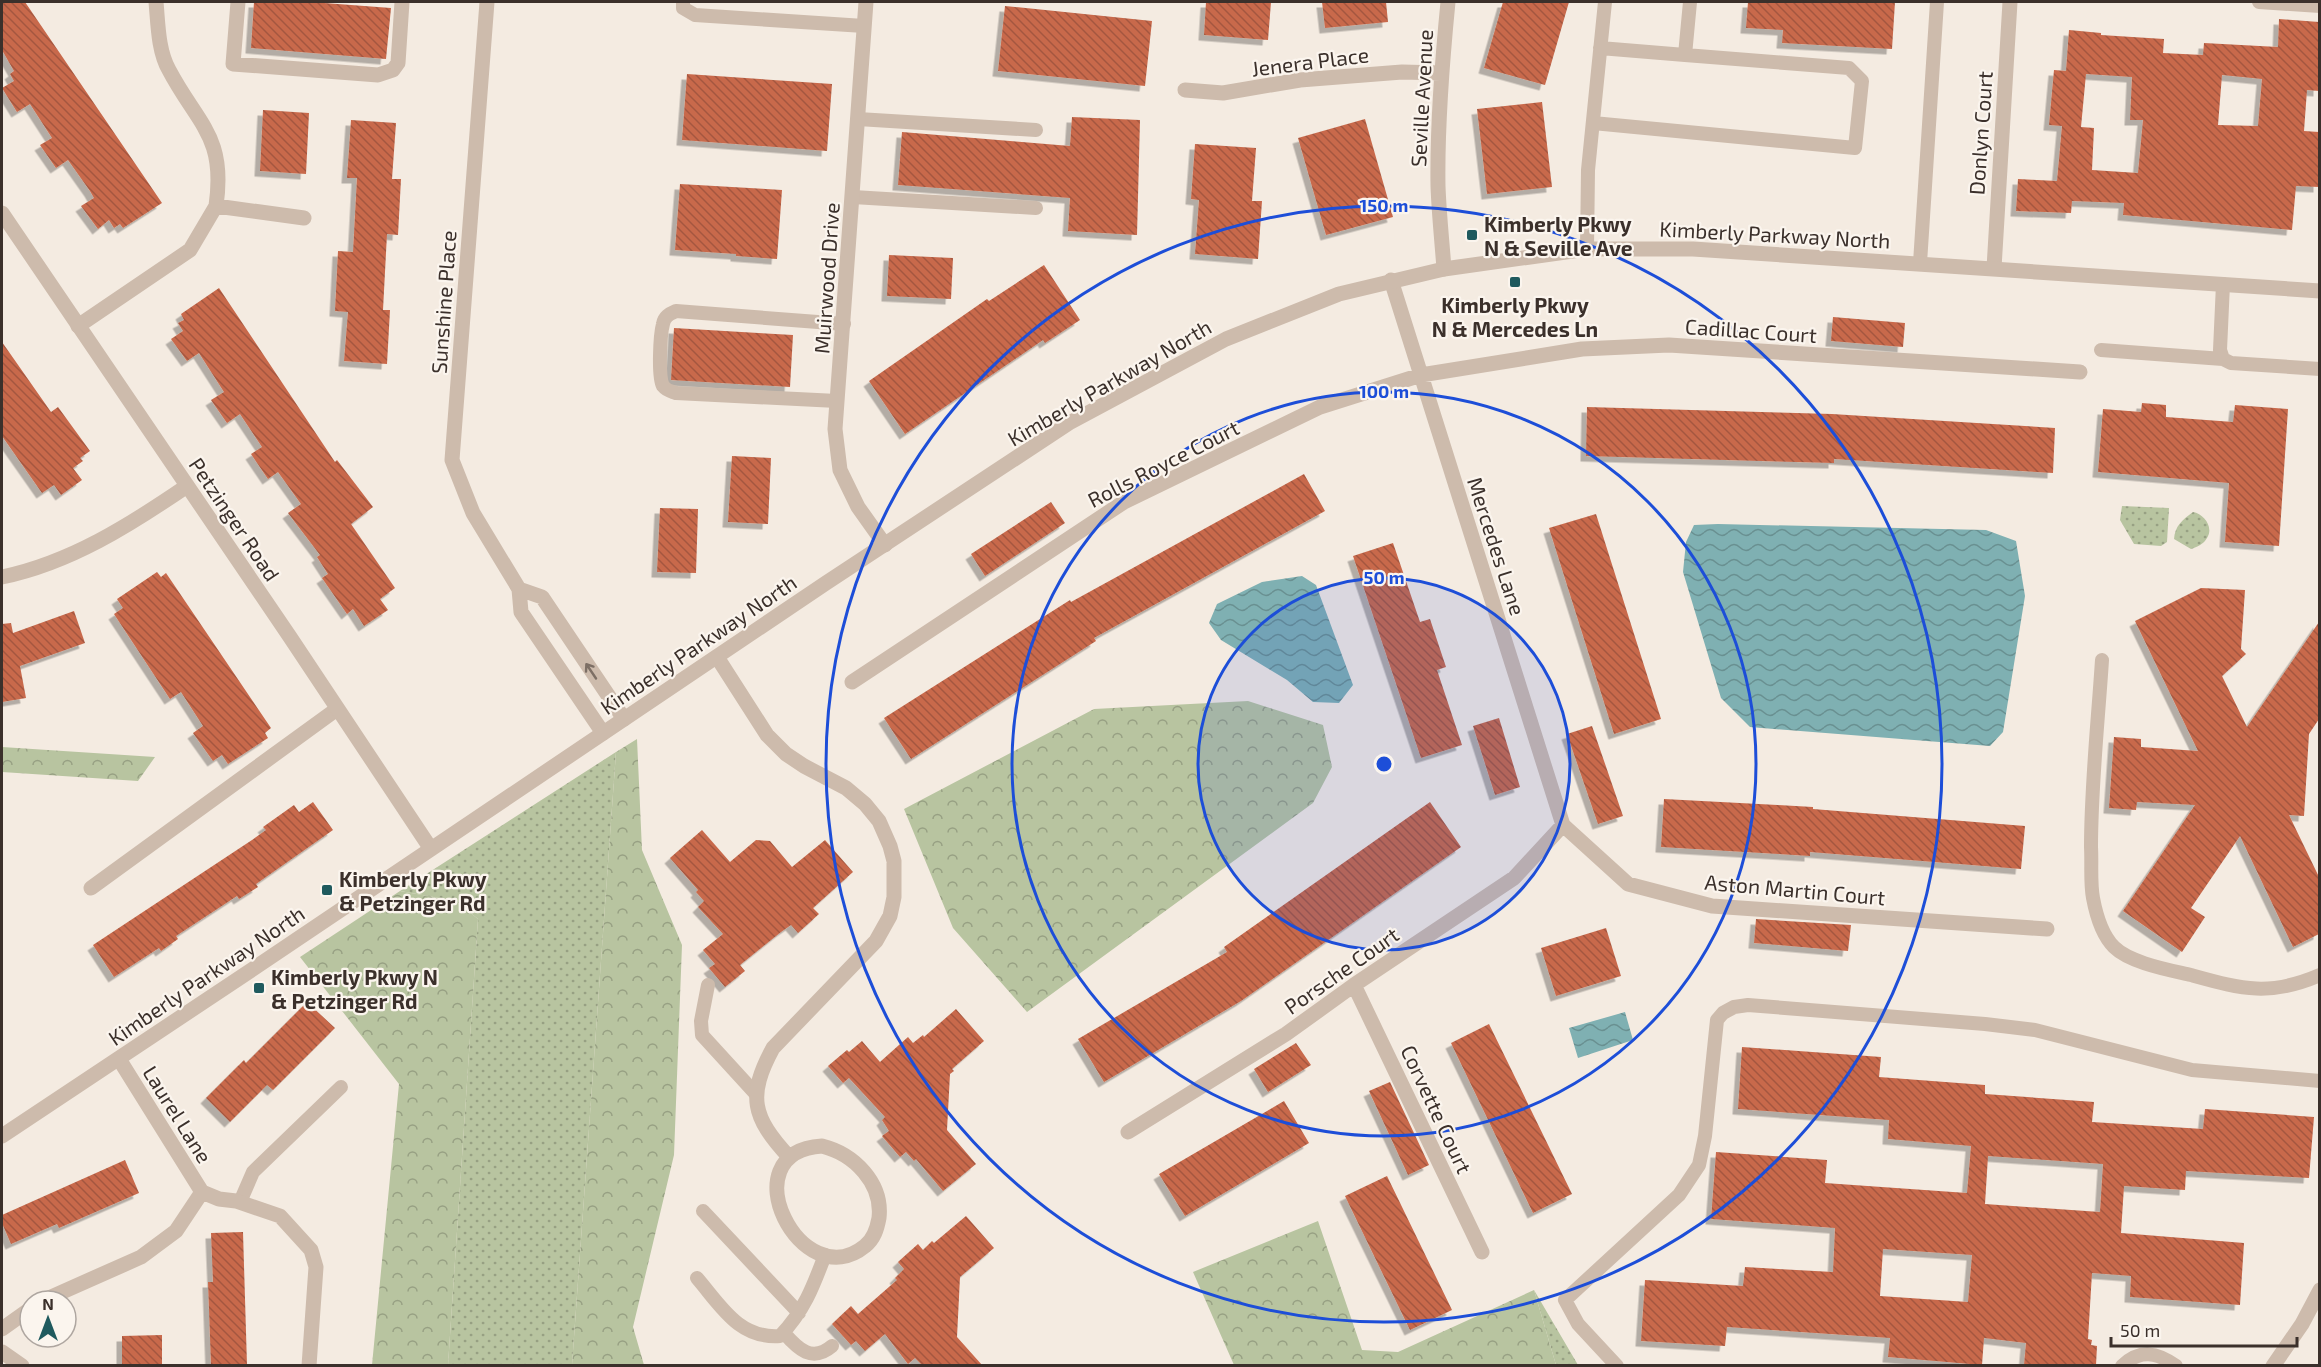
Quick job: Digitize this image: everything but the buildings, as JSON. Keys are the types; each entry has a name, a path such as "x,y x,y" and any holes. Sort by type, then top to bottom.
{"street":[{"path":"78,326 190,250 216,206 219,184 218,163 212,138 168,68 160,38 156,2"},
{"path":"238,2 233,64 378,75 393,70 398,63 402,2"},
{"name":"Sunshine Place","path":"487,2 452,460 473,513 519,589 521,612 603,733"},
{"name":"Muirwood Drive","path":"866,2 835,429 840,470 858,507 885,544"},
{"name":"Seville Avenue","path":"1444,269 1438,188 1441,73 1448,2"},
{"name":"Donlyn Court","path":"1994,268 2010,2"},
{"name":"Jenera Place","path":"1185,90 1223,93 1300,80 1401,72 1441,73"},
{"path":"216,206 304,218"},
{"name":"Petzinger Road","path":"2,213 431,849"},
{"name":"Kimberly Parkway North","path":"2,1136 1069,423 1226,339 1339,294 1444,269 1587,249 1693,249 2319,291"},
{"name":"Mercedes Lane","path":"1391,280 1563,825"},
{"name":"Cadillac Court","path":"1421,375 1582,350 1669,345 2080,372"},
{"name":"Rolls Royce Court","path":"852,682 1124,502 1320,407 1421,375"},
{"path":"2,577 25,572 89,546 138,519 187,486"},
{"path":"519,589 542,597 624,719"},
{"path":"717,657 767,735 786,754 846,788 865,804 879,821 894,861 894,897 890,916 876,941 773,1048 762,1069 755,1093 760,1119 789,1157"},
{"path":"92,888 338,709"},
{"name":"Aston Martin Court","path":"1563,825 1628,884 1712,906 2047,929"},
{"name":"Porsche Court","path":"1128,1132 1286,1034 1354,985 1514,878 1563,825"},
{"name":"Corvette Court","path":"1354,985 1482,1252"},
{"name":"Laurel Lane","path":"119,1059 202,1192 280,1216 311,1250 316,1267 309,1365"},
{"path":"822,1146 834,1149 854,1162 873,1182 880,1210 873,1237 857,1252 836,1257 825,1255 800,1241 791,1231 783,1215 778,1196 778,1179 782,1164 798,1150 822,1146"},
{"name":"Laurel Lane","path":"69,1289 141,1257 176,1231 202,1192"},
{"path":"2273,1365 2302,1324 2319,1290"},
{"path":"2,1329 18,1318"},
{"path":"2,1353 22,1365"}],"lane":[{"path":"683,2 683,8 695,15 864,26"},
{"path":"1587,249 1587,182 1605,2"},
{"path":"1685,55 1690,2"},
{"path":"1920,263 1937,2"},
{"path":"2259,2 2319,6"},
{"path":"1593,123 1855,148 1862,81 1849,68 1600,48"},
{"path":"858,119 1036,130"},
{"path":"853,197 1036,208"},
{"path":"2223,284 2220,350 2223,359"},
{"path":"837,401 676,393 667,390 662,384 660,369 663,323 668,314 676,311 844,324"},
{"path":"2101,350 2319,369"},
{"path":"2102,660 2091,824 2092,895 2103,932 2115,948 2132,957 2149,964 2234,986 2275,990 2299,984 2319,975"},
{"path":"708,985 701,1021 702,1035 755,1093"},
{"path":"1617,1365 1578,1324 1565,1300 1679,1195 1699,1165 1705,1136 1717,1020 1723,1013 1734,1007 1748,1005 1820,1010 2035,1030 2192,1070 2319,1081"},
{"path":"240,1202 253,1172 341,1087"},
{"path":"703,1211 800,1313"},
{"path":"697,1278 738,1325 764,1337 780,1336 800,1313 808,1299 825,1255"},
{"path":"784,1333 797,1347 812,1354 824,1353 832,1346"},
{"path":"2122,1365 2132,1356 2151,1354 2176,1365"}],"green space":[{"path":"2122,506 2169,508 2167,542 2161,546 2134,544 2120,520"},
{"path":"2193,512 2207,522 2209,534 2204,542 2191,549 2174,539 2180,524"},
{"path":"1248,701 1323,725 1332,767 1313,803 1027,1012 953,928 904,809 1094,709"},
{"path":"637,739 642,850 682,945 674,1155 633,1327 644,1365 572,1365 616,752"},
{"path":"2,747 155,757 138,781 2,772"},
{"path":"616,752 572,1365 448,1365 478,919 456,901 400,891"},
{"path":"400,891 456,901 478,919 448,1365 372,1365 399,1084 300,957"},
{"path":"1318,1221 1362,1350 1398,1352 1534,1290 1556,1365 1234,1365 1193,1272"},
{"path":"1534,1290 1578,1365 1556,1365"}],"water":[{"path":"1694,525 1986,530 2016,541 2025,596 2003,732 1990,746 1750,727 1721,698 1683,572 1686,542"},
{"path":"1302,576 1316,585 1353,685 1339,703 1313,702 1287,680 1221,640 1209,623 1217,604 1262,582"},
{"path":"1625,1012 1633,1040 1578,1058 1569,1028"}],"place":[{"name":"Kimberly Pkwy N & Seville Ave","path":"1472,235"},
{"name":"Kimberly Pkwy N & Mercedes Ln","path":"1515,282"},
{"name":"Kimberly Pkwy & Petzinger Rd","path":"327,890"},
{"name":"Kimberly Pkwy N & Petzinger Rd","path":"259,988"}]}
